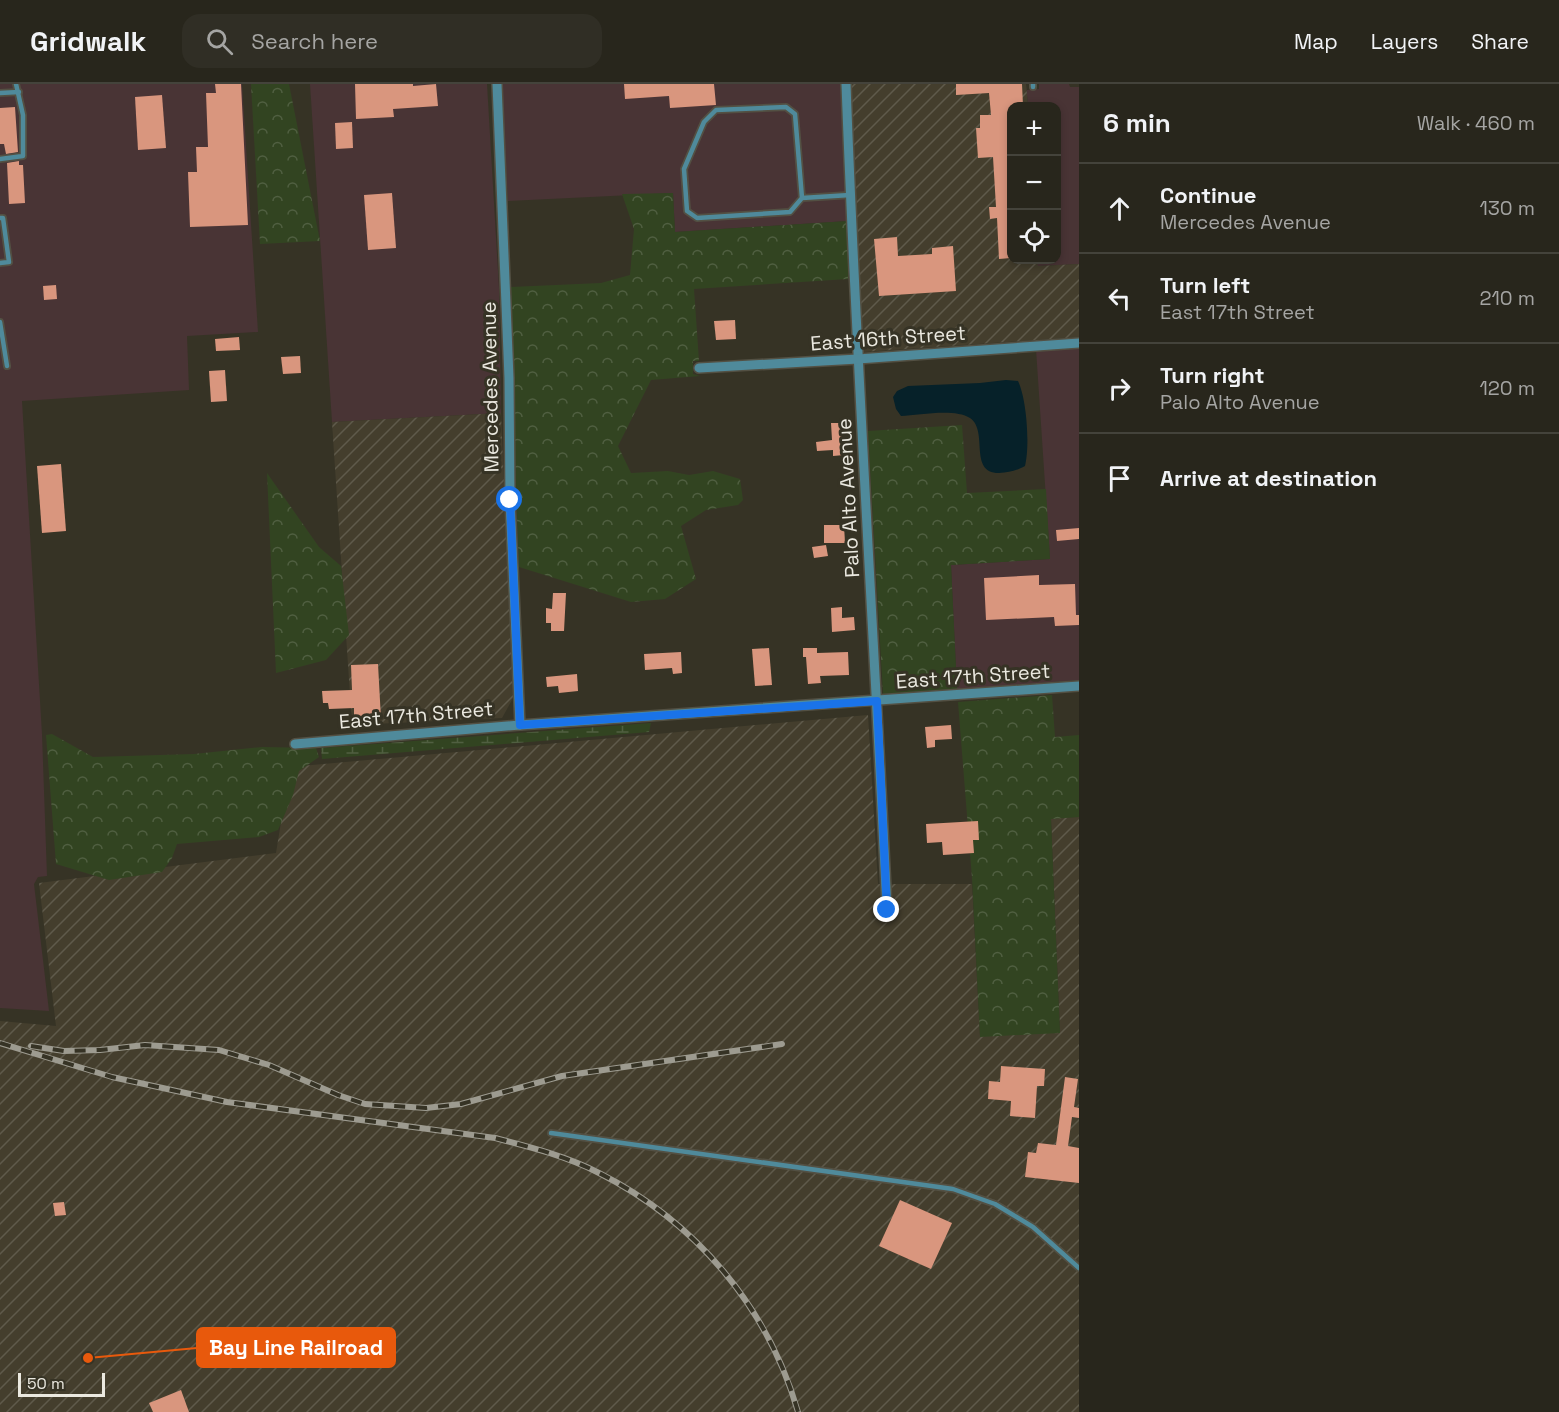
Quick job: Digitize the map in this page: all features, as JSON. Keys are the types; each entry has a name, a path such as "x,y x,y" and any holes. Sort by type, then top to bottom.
{"street":[{"name":"Mercedes Avenue","path":"497,84 509,378 510,500 520,725"},
{"name":"Palo Alto Avenue","path":"846,84 887,910"},
{"name":"East 16th Street","path":"699,368 1079,343"},
{"name":"East 17th Street","path":"295,744 520,725 1079,686"}],"lane":[{"path":"0,159 22,156 23,115 16,84"},
{"path":"0,93 19,92"},
{"path":"802,198 795,114 786,106 716,110 704,122 684,169 687,211 697,218 790,212 802,198 850,195"},
{"path":"0,218 3,218 9,262 0,263"},
{"path":"0,322 7,366"},
{"path":"551,1133 952,1190 995,1204 1033,1227 1079,1268"}],"shaded area":[{"path":"0,84 242,84 258,332 187,336 189,390 22,401 42,734 47,876 38,877 34,884 49,1011 0,1008"},
{"path":"310,84 487,84 499,288 501,413 332,422"},
{"path":"501,84 841,84 848,221 675,232 673,193 508,201"},
{"path":"851,84 1026,84 1028,102 1007,102 1007,264 1038,264 1038,266 1079,264 1079,337 863,352"},
{"path":"1026,84 1027,90 1039,89 1039,84 1069,84 1070,87 1079,87 1079,264 1037,266 1037,264 1061,264 1061,102 1028,102"},
{"path":"1079,347 1079,680 957,689 951,565 1050,559 1036,349"},
{"path":"501,413 513,698 502,718 352,725 332,422"},
{"path":"868,715 878,884 972,884 980,1036 1060,1032 1051,818 1079,817 1079,1412 0,1412 0,1021 56,1026 39,883 276,853 290,767"}],"green space":[{"path":"251,84 289,84 320,241 260,244"},
{"path":"673,193 675,232 848,221 848,279 694,289 699,361 693,361 693,374 700,376 651,380 618,446 631,473 668,471 689,475 713,471 740,479 743,500 738,505 706,510 681,526 696,579 665,599 631,602 519,567 511,287 601,283 630,275 634,229 622,194"},
{"path":"962,425 967,493 1046,489 1050,559 951,565 957,689 883,694 868,431"},
{"path":"267,473 319,547 341,566 349,635 326,660 276,673"},
{"path":"1052,695 1055,737 1079,735 1079,817 1051,819 1060,1033 980,1037 972,878 958,702"},
{"path":"651,723 649,732 322,759 321,748"},
{"path":"52,734 93,757 194,754 262,747 316,748 319,757 299,771 293,795 278,830 259,837 177,844 172,858 162,872 109,880 56,864 46,735"}],"water":[{"path":"1018,381 1024,399 1027,457 1025,466 1006,472 990,471 984,466 978,432 970,418 955,413 901,416 896,409 893,397 897,391 908,386"}],"building":[{"path":"215,84 241,84 248,225 190,227 188,172 197,172 196,147 208,147 206,93 216,93"},
{"path":"355,84 413,84 413,86 436,84 438,106 393,109 394,117 356,119"},
{"path":"624,84 714,84 716,105 670,108 669,96 625,99"},
{"path":"956,84 1022,84 1023,102 1007,102 1007,258 999,259 997,218 990,219 989,207 996,207 993,157 978,158 976,128 980,128 980,115 991,115 989,93 956,95"},
{"path":"162,95 166,148 138,150 135,97"},
{"path":"15,107 18,152 6,154 4,144 0,144 0,108"},
{"path":"352,122 353,148 336,149 335,123"},
{"path":"19,161 19,165 23,165 25,203 9,204 7,163"},
{"path":"392,193 396,248 368,250 364,195"},
{"path":"897,237 898,256 932,254 932,248 953,246 956,291 879,296 874,239"},
{"path":"56,285 57,299 44,300 43,286"},
{"path":"735,320 736,339 716,340 714,321"},
{"path":"239,337 240,350 216,351 215,339"},
{"path":"300,356 301,373 283,374 281,357"},
{"path":"225,370 227,401 211,402 209,371"},
{"path":"831,423 842,423 843,440 850,439 851,449 843,449 844,455 833,456 833,450 817,451 816,442 832,440"},
{"path":"61,464 66,531 42,533 37,466"},
{"path":"824,525 844,525 845,543 824,543"},
{"path":"1079,528 1079,539 1057,541 1056,530"},
{"path":"826,545 828,556 814,558 812,547"},
{"path":"1039,575 1039,585 1075,584 1076,615 1079,615 1079,625 1055,626 1054,617 986,620 984,578"},
{"path":"553,593 566,593 564,631 551,631 551,623 546,623 546,608 552,609"},
{"path":"842,607 842,618 854,617 855,630 832,632 831,608"},
{"path":"769,648 772,685 755,686 752,649"},
{"path":"803,648 817,648 817,653 848,652 849,675 820,676 821,683 808,684"},
{"path":"681,652 682,673 673,674 672,668 645,670 644,654"},
{"path":"378,664 381,719 354,720 354,708 329,709 328,703 323,703 322,691 352,690 351,665"},
{"path":"577,674 578,691 559,693 558,686 547,687 546,677"},
{"path":"951,725 952,739 935,740 935,747 927,748 925,727"},
{"path":"978,821 979,840 973,840 974,853 943,855 942,842 927,843 926,824"},
{"path":"1001,1066 1045,1069 1044,1086 1037,1086 1035,1118 1010,1116 1011,1101 988,1099 989,1081 1000,1082"},
{"path":"1065,1077 1078,1079 1074,1107 1079,1108 1079,1118 1072,1117 1068,1146 1079,1148 1079,1183 1025,1177 1028,1152 1036,1153 1038,1143 1056,1145"},
{"path":"900,1200 952,1223 931,1269 879,1246"},
{"path":"64,1202 66,1215 55,1216 53,1203"},
{"path":"181,1390 189,1412 153,1412 149,1403"}],"railway":[{"path":"0,1043 112,1077 227,1102 495,1138 548,1152 599,1173 634,1193 667,1216 697,1242 724,1272 768,1337 785,1374 798,1412"},
{"path":"31,1046 64,1051 145,1045 219,1050 269,1065 338,1095 365,1104 426,1108 461,1104 562,1076 782,1044"}],"place":[{"name":"Bay Line Railroad","path":"88,1358"}],"route":[{"path":"510,500 520,725 877,701 887,910"}]}
